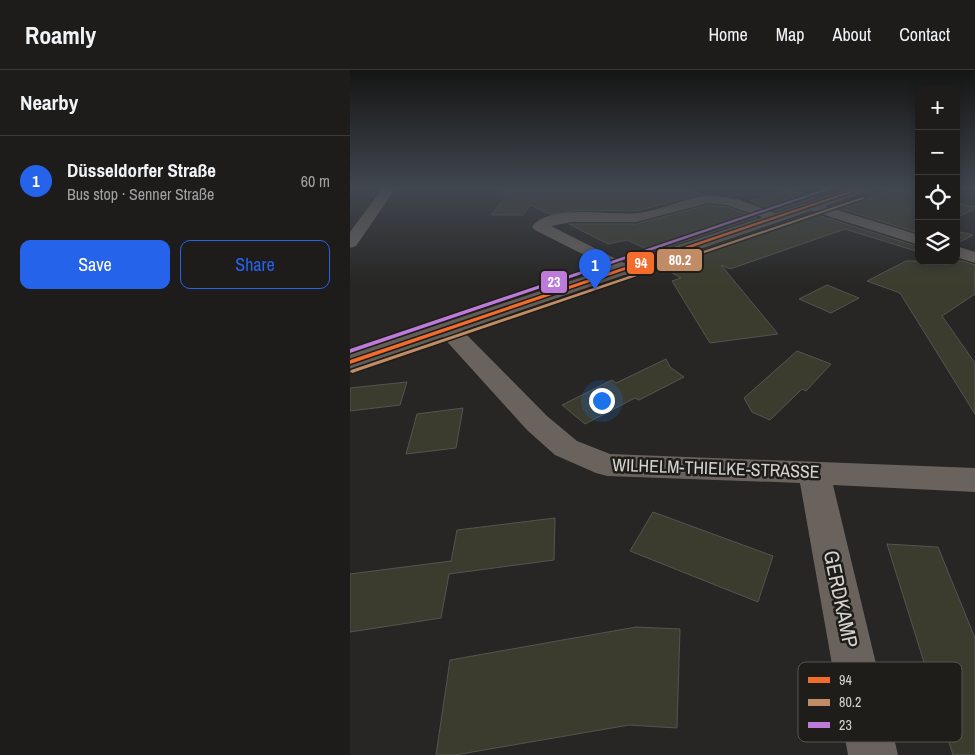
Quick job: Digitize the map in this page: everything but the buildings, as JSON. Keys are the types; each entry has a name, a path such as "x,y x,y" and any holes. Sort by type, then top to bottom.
{"street":[{"path":"350,243 366,221"},
{"path":"548,221 544,222 540,227 624,270"},
{"path":"350,362 767,221"},
{"path":"859,221 915,239"},
{"path":"960,252 975,258"},
{"name":"WILHELM-THIELKE-STRASSE","path":"449,330 537,423 566,448 607,465 975,480"},
{"name":"GERDKAMP","path":"814,472 854,662"},
{"name":"GERDKAMP","path":"871,742 874,755"}],"transit line":[{"name":"23","path":"350,351 734,221"},
{"name":"94","path":"350,362 766,221"},
{"name":"80.2","path":"353,371 796,221"}],"place":[{"name":"Düsseldorfer Straße","path":"595,290"}]}
